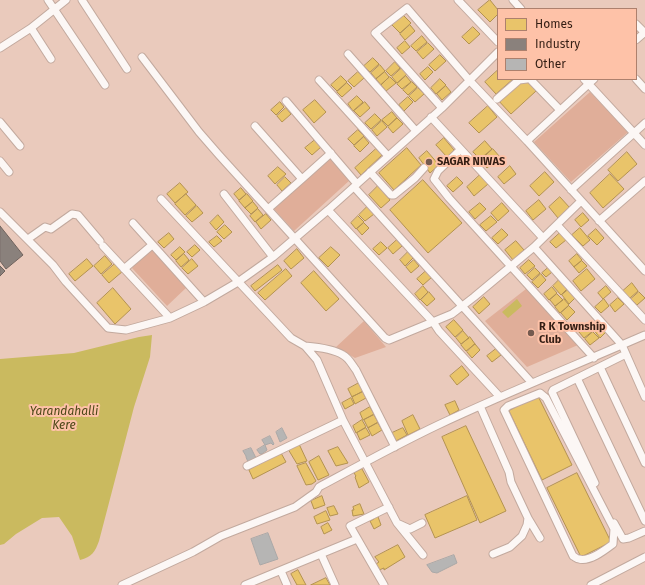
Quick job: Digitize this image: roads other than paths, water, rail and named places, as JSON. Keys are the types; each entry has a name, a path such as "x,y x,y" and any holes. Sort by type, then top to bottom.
{"street":[{"path":"48,0 105,85"},
{"path":"0,48 31,28 66,0"},
{"path":"82,0 127,69"},
{"path":"458,0 497,41"},
{"path":"513,0 520,8"},
{"path":"442,108 375,33 407,8 470,81 527,141 645,271"},
{"path":"637,25 645,33 637,39"},
{"path":"31,28 51,58"},
{"path":"0,212 53,265 66,282 108,328 126,330 170,318 204,302 238,282 273,257 442,108 497,53"},
{"path":"348,54 416,131"},
{"path":"142,57 199,132 385,338 389,340 452,314 534,247 581,201"},
{"path":"319,80 388,156"},
{"path":"497,100 519,80"},
{"path":"531,80 560,110"},
{"path":"637,80 645,89"},
{"path":"527,141 589,81 645,145"},
{"path":"286,101 356,185 532,383"},
{"path":"431,117 543,238"},
{"path":"0,122 20,146"},
{"path":"571,190 645,124"},
{"path":"255,126 302,179"},
{"path":"460,150 438,170 434,179 449,198 594,358"},
{"path":"268,209 330,153"},
{"path":"0,162 9,172"},
{"path":"370,172 392,195 398,193 424,168"},
{"path":"599,221 645,181"},
{"path":"224,194 273,257"},
{"path":"161,199 291,338 305,346 317,360 343,420 397,523 423,555"},
{"path":"328,210 433,322 439,331 500,397"},
{"path":"28,239 45,227 51,229 72,214 78,214 101,244 170,318"},
{"path":"133,223 204,302"},
{"path":"557,225 645,320"},
{"path":"124,269 152,245"},
{"path":"534,247 622,345 645,396"},
{"path":"122,585 193,552 221,536 295,507 316,492 319,487 438,425 645,335"},
{"path":"305,346 326,349 343,354 348,359 356,370 395,447"},
{"path":"626,354 553,390 552,394 620,536 623,539 626,539 645,531"},
{"path":"600,367 645,463"},
{"path":"577,378 645,521"},
{"path":"522,388 528,398"},
{"path":"509,393 514,403"},
{"path":"540,393 546,398 614,529 613,544 589,558 580,560 573,556 504,410 508,406 528,398 540,393"},
{"path":"480,406 509,472 511,482 528,518 540,538"},
{"path":"247,466 343,420"},
{"path":"384,585 350,526 389,507"},
{"path":"493,554 510,548 522,536 527,525 528,518"},
{"path":"397,523 410,529 422,523"},
{"path":"246,585 357,539"},
{"path":"321,554 335,585"},
{"path":"591,585 645,557"},
{"path":"281,570 287,585"},
{"path":"605,578 608,585"}],"water":[{"path":"517,299 522,306 508,318 502,312"},
{"name":"Yarandahalli Kere","path":"152,335 150,357 134,407 99,541 94,551 90,556 80,560 72,536 59,517 42,518 16,534 4,544 0,545 0,359 74,353"}],"place":[{"name":"SAGAR NIWAS","path":"429,162"},
{"name":"R K Township Club","path":"531,333"}]}
